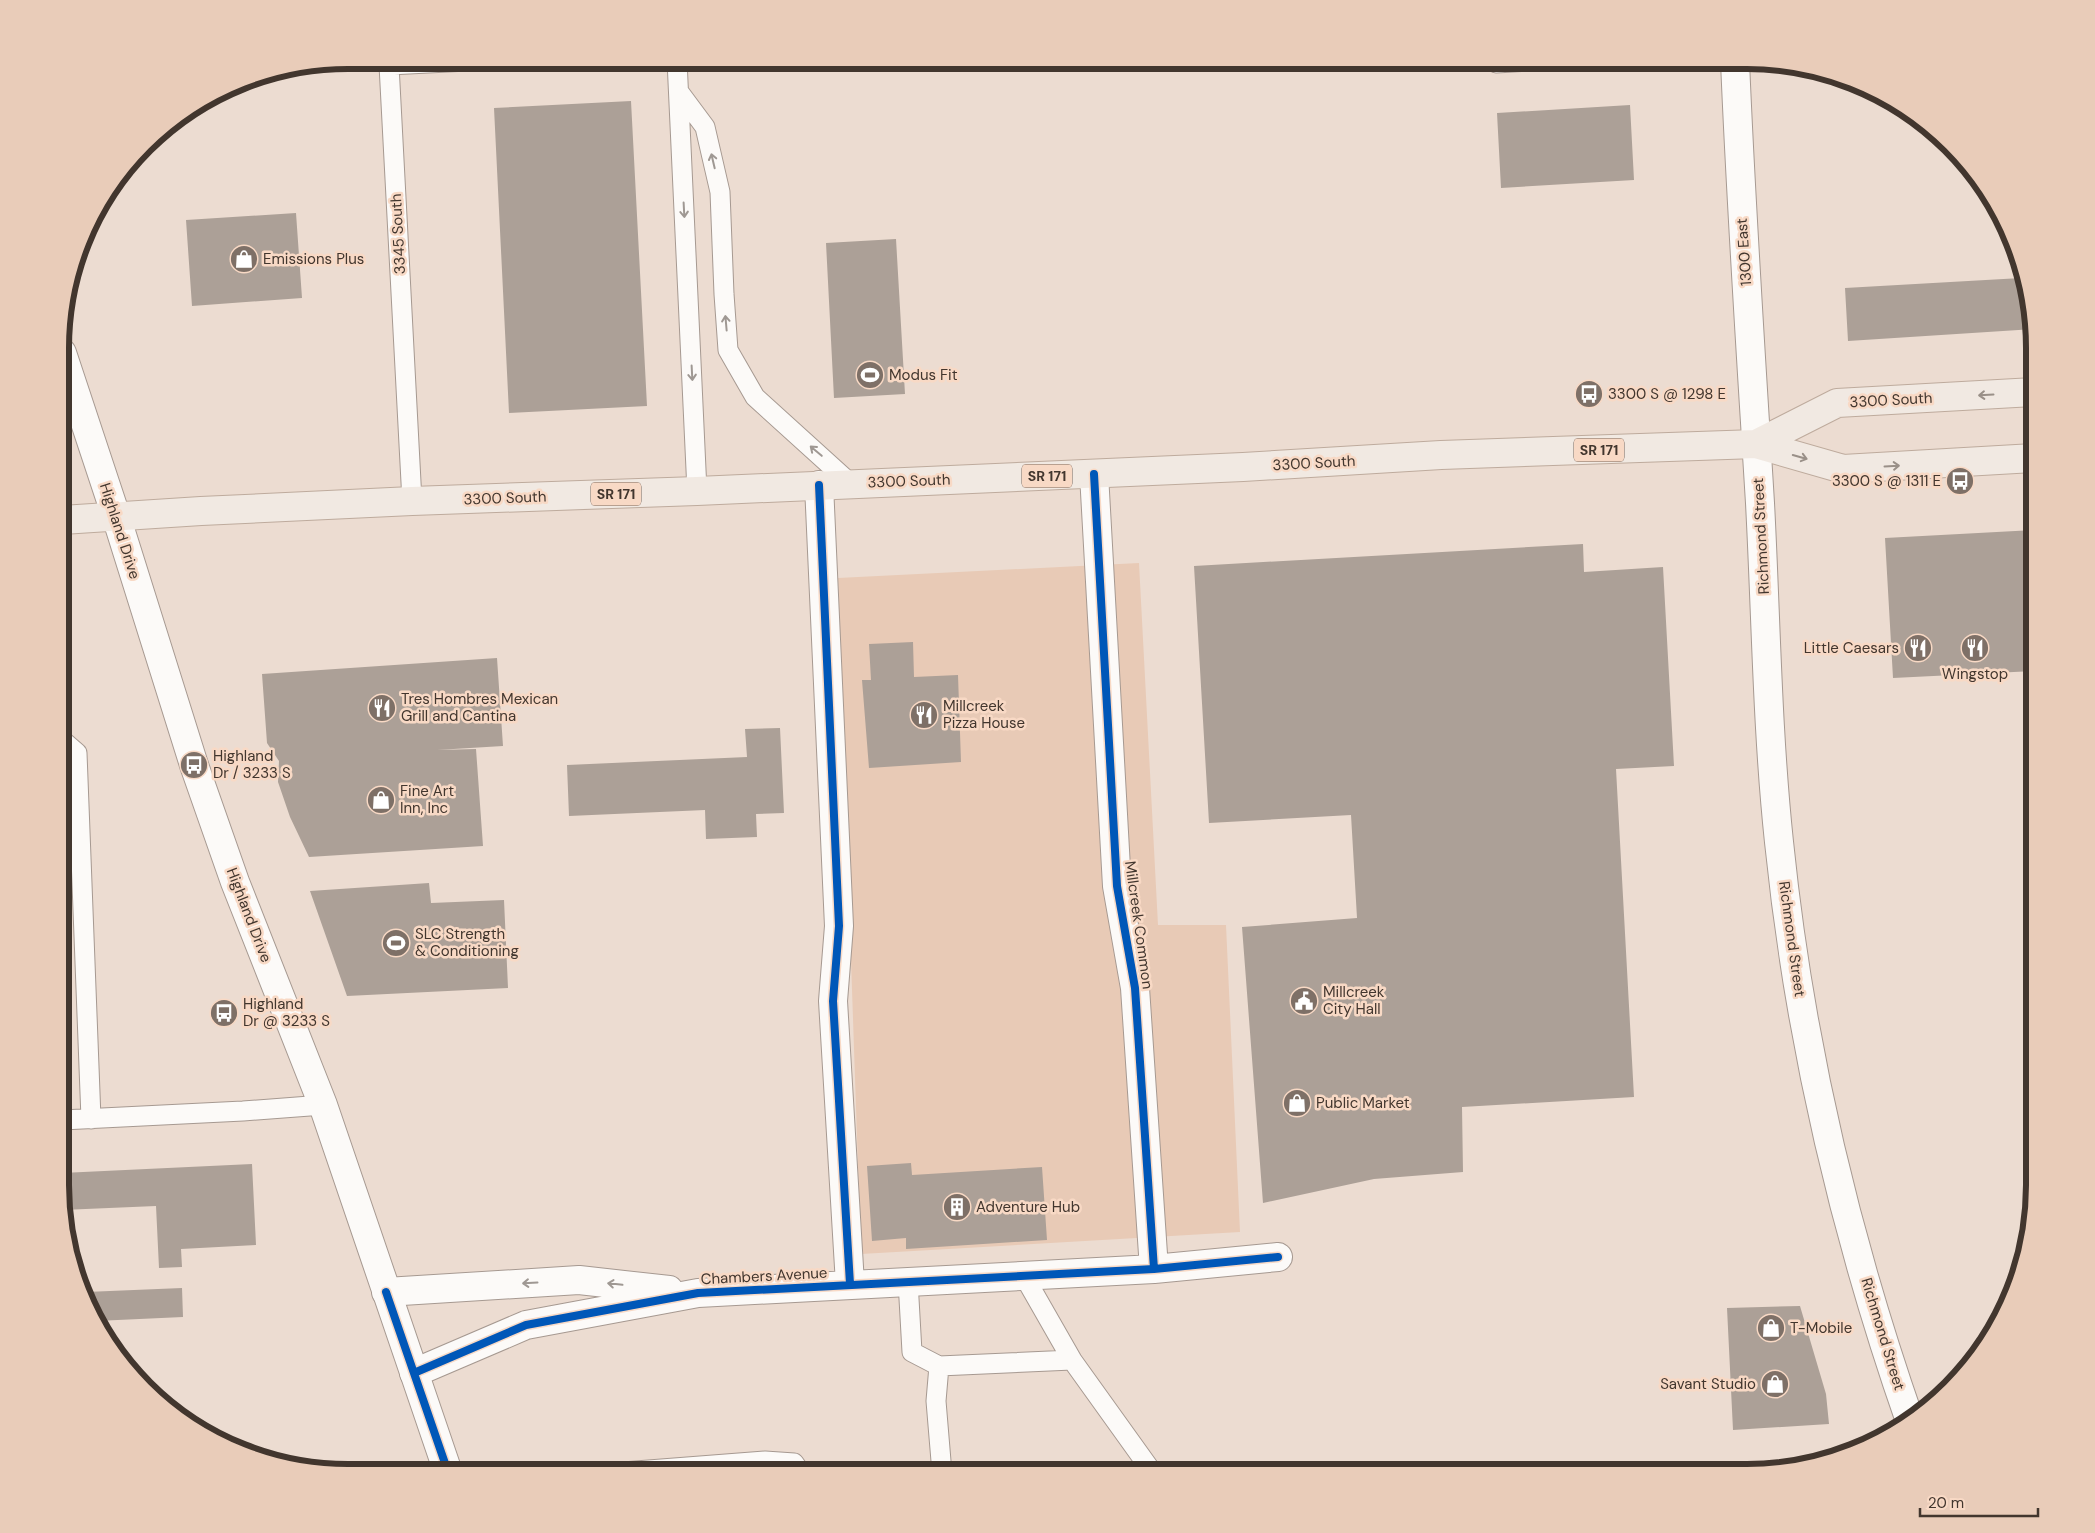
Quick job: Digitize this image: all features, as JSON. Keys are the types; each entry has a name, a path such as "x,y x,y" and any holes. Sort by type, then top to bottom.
{"main road":[{"name":"3300 South","path":"1756,444 1837,403 2026,392"},
{"name":"3300 South","path":"69,519 412,501 1094,474 1441,455 1756,444 1843,469 2026,458"}],"street":[{"name":"1300 East","path":"1735,69 1740,184 1756,444"},
{"name":"Highland Drive","path":"69,374 116,516 191,756 235,882 322,1105 445,1464"},
{"name":"Richmond Street","path":"1756,444 1771,746 1779,842 1792,949 1808,1047 1846,1209 1908,1413"},
{"name":"Millcreek Common","path":"1094,474 1117,886 1135,988 1154,1269"},
{"path":"819,485 839,926 833,1001 850,1284"},
{"name":"Chambers Avenue","path":"414,1372 526,1326 698,1293 1154,1269 1278,1257"},
{"name":"Chambers Avenue","path":"386,1292 579,1280 698,1293"}],"lane":[{"name":"3345 South","path":"389,69 412,501"},
{"path":"678,69 697,491"},
{"path":"679,92 705,127 720,192 728,350 755,397 852,484"},
{"path":"69,746 77,753 91,1119"},
{"path":"69,1120 322,1105"},
{"path":"1024,1276 1072,1360 1147,1464"},
{"path":"908,1281 912,1352 938,1366 1072,1360"},
{"path":"938,1366 936,1401 941,1464"},
{"path":"723,1464 765,1461 795,1464"}],"shaded area":[{"path":"1139,563 1158,925 1226,925 1240,1232 861,1254 838,578"}],"building":[{"path":"631,101 647,406 509,413 494,108"},
{"path":"1630,105 1634,180 1501,188 1497,113"},
{"name":"Emissions Plus","path":"296,213 302,298 192,306 186,220"},
{"path":"896,239 905,394 834,398 826,243"},
{"path":"2018,278 2026,330 1848,341 1845,288"},
{"path":"2026,530 2026,671 1893,678 1885,538"},
{"path":"1583,544 1584,572 1663,567 1674,766 1616,769 1634,1097 1462,1107 1463,1172 1374,1179 1263,1203 1242,927 1357,918 1351,815 1209,823 1194,566"},
{"path":"913,642 914,677 958,675 961,762 869,768 862,680 871,680 869,644"},
{"path":"497,658 503,746 437,750 476,749 483,846 309,857 290,817 278,782 279,761 267,743 262,674"},
{"path":"780,728 784,813 756,814 757,837 706,839 705,810 569,816 567,765 747,757 745,729"},
{"path":"429,883 431,903 504,900 508,988 347,996 310,891"},
{"name":"Adventure Hub","path":"911,1163 912,1175 1042,1167 1047,1240 906,1249 906,1238 872,1241 867,1166"},
{"path":"252,1164 256,1245 181,1249 182,1267 159,1268 156,1206 70,1210 69,1173"},
{"path":"182,1288 183,1317 104,1321 90,1292"},
{"path":"1800,1306 1826,1394 1829,1424 1733,1430 1727,1308"}],"cycle path":[{"path":"1094,474 1117,886 1135,988 1154,1269"},
{"path":"819,485 839,926 833,1001 850,1284"},
{"path":"414,1373 526,1325 698,1293 1154,1269 1278,1257"},
{"path":"386,1292 445,1464"}],"place":[{"name":"Emissions Plus","path":"244,259"},
{"name":"Modus Fit","path":"870,375"},
{"name":"3300 S @ 1298 E","path":"1589,394"},
{"name":"3300 S @ 1311 E","path":"1960,481"},
{"name":"Little Caesars","path":"1918,648"},
{"name":"Wingstop","path":"1975,648"},
{"name":"Tres Hombres Mexican Grill and Cantina","path":"382,708"},
{"name":"Millcreek Pizza House","path":"924,715"},
{"name":"Highland Dr / 3233 S","path":"194,765"},
{"name":"Fine Art Inn, Inc","path":"381,800"},
{"name":"SLC Strength & Conditioning","path":"396,943"},
{"name":"Millcreek City Hall","path":"1304,1001"},
{"name":"Highland Dr @ 3233 S","path":"224,1013"},
{"name":"Public Market","path":"1297,1103"},
{"name":"Adventure Hub","path":"957,1207"},
{"name":"T-Mobile","path":"1771,1328"},
{"name":"Savant Studio","path":"1775,1384"}]}
